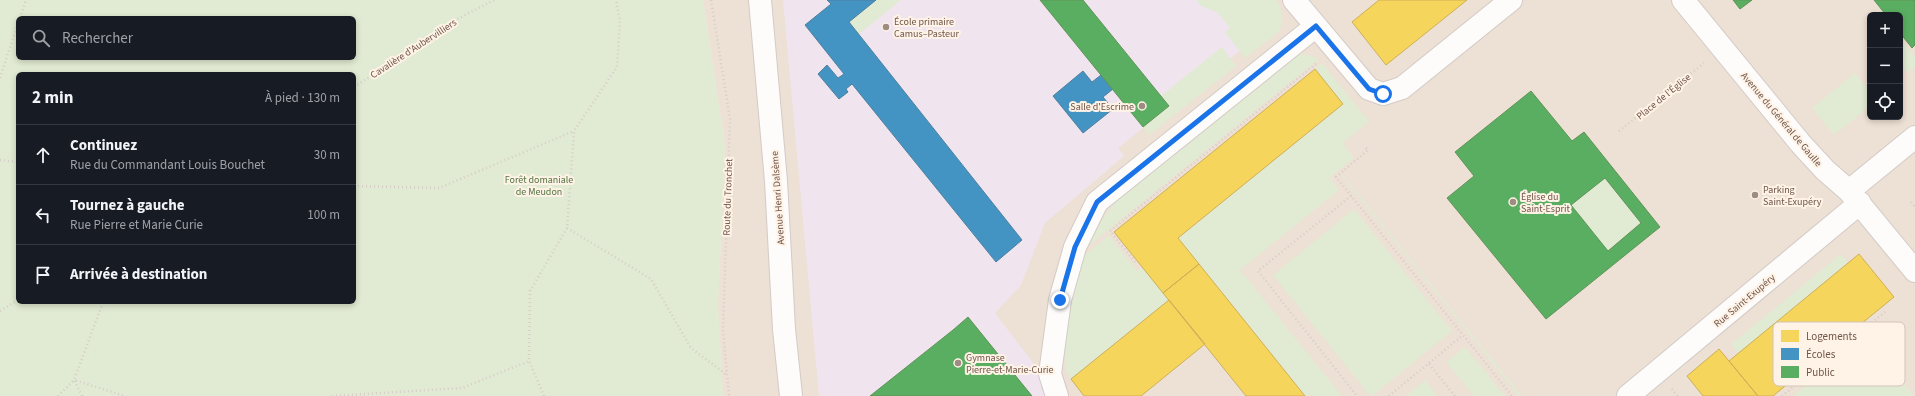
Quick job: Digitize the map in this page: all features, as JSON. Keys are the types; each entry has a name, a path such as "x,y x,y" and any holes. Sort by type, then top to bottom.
{"street":[{"name":"Avenue Henri Dalsème","path":"760,0 776,181 784,329 791,396"},
{"path":"1294,0 1369,89 1383,94 1402,88 1511,0"},
{"name":"Avenue du Général de Gaulle","path":"1683,0 1801,144 1825,170 1855,197 1915,271"},
{"path":"1057,396 1050,374 1060,300 1075,247 1097,202 1316,26"},
{"name":"Rue Saint-Exupéry","path":"1628,396 1855,197 1915,137"}],"path":[{"path":"21,16 26,0"},
{"name":"Cavalière d'Aubervilliers","path":"356,86 404,55 442,27 494,0"},
{"path":"544,396 529,360 530,291 566,228 574,131 616,67 620,21 616,0"},
{"name":"Route du Tronchet","path":"711,0 730,119 722,330 729,396"},
{"path":"0,78 16,29"},
{"path":"1135,262 1110,231 1320,60"},
{"name":"Place de l’Église","path":"1619,131 1707,60"},
{"path":"356,186 439,188 574,131"},
{"path":"1366,148 1368,150 1336,177 1512,396"},
{"path":"0,160 16,162"},
{"path":"1351,196 1258,271 1357,396"},
{"path":"1911,202 1915,207"},
{"path":"566,228 651,279 691,348 727,375"},
{"path":"0,311 16,301"},
{"path":"58,396 74,380 102,304"},
{"path":"1873,322 1885,312"},
{"path":"1389,396 1463,335"},
{"path":"332,396 462,388 529,360"},
{"path":"1429,364 1455,396"},
{"path":"74,380 82,396"},
{"path":"74,380 125,396"},
{"path":"1782,396 1794,386"}],"shaded area":[{"path":"703,0 1915,0 1915,396 723,396 718,305 725,146"},
{"path":"783,0 1254,0 1271,26 1118,148 1124,156 1045,223 1021,285 995,313 1041,373 1041,389 1047,396 819,396"}],"green space":[{"name":"Forêt domaniale de Meudon","path":"0,0 703,0 725,146 718,305 723,396 0,396"},
{"path":"876,0 901,0 858,35 849,22"},
{"path":"1196,0 1276,0 1282,15 1280,31 1245,58 1225,32 1230,28 1217,12 1201,6"},
{"path":"1903,42 1915,57 1915,66 1907,73 1903,68"},
{"path":"1222,47 1236,66 1149,135 1143,127 1169,106 1161,96"},
{"path":"1301,54 1313,56 1319,59 1086,248 1101,221 1119,197 1295,56"},
{"path":"1322,63 1369,121 1343,143 1354,158 1329,178 1339,190 1240,270 1342,396 1305,396 1178,238 1315,69"},
{"path":"1855,73 1867,87 1867,108 1834,135 1812,108"},
{"path":"1343,175 1522,396 1519,396 1342,176"},
{"path":"1605,178 1641,223 1608,251 1571,205"},
{"path":"1354,209 1452,331 1372,396 1370,396 1273,275"},
{"path":"1109,235 1137,271 1142,267 1169,300 1071,379 1066,371 1064,346 1073,286 1084,256"},
{"path":"1841,254 1848,263 1776,322 1773,322 1773,324 1738,353 1731,344"},
{"path":"1465,347 1505,396 1474,396 1446,362"},
{"path":"1425,380 1438,396 1406,396"},
{"path":"1905,385 1914,396 1793,396 1805,386"}],"building: Logements":[{"path":"1379,0 1467,0 1386,65 1352,22"},
{"path":"1315,69 1343,104 1178,238 1199,264 1163,293 1114,232"},
{"path":"1859,254 1894,297 1863,322 1776,322"},
{"path":"1199,264 1305,396 1246,396 1163,293"},
{"path":"1169,300 1205,344 1141,396 1084,396 1071,379"},
{"path":"1773,325 1773,386 1785,386 1773,396 1758,396 1729,361"},
{"path":"1719,349 1758,396 1703,396 1687,376"}],"building: Écoles":[{"path":"827,0 876,0 849,22 1022,240 996,262 852,84 846,89 848,92 839,99 818,74 827,65 838,78 844,74 805,25 831,4"},
{"path":"1083,71 1092,82 1101,75 1113,89 1103,97 1113,109 1083,133 1053,96"}],"building: Public":[{"path":"1040,0 1083,0 1169,106 1143,127"},
{"path":"1733,0 1752,0 1740,9"},
{"path":"1874,0 1915,0 1915,45 1912,48 1903,37 1903,12 1884,12"},
{"name":"Église du Saint-Esprit","path":"1531,91 1572,141 1584,132 1660,227 1546,319 1447,198 1474,176 1455,152","holes":["1605,178 1641,223 1608,251 1571,205"]},
{"name":"Gymnase Pierre-et-Marie-Curie","path":"968,317 1032,396 870,396 953,330"}],"place":[{"name":"École primaire Camus–Pasteur","path":"886,27"},
{"name":"Salle d'Escrime","path":"1142,106"},
{"name":"Parking Saint-Exupéry","path":"1755,195"},
{"name":"Église du Saint-Esprit","path":"1513,202"},
{"name":"Gymnase Pierre-et-Marie-Curie","path":"958,363"}],"route":[{"path":"1060,300 1075,247 1097,202 1316,26 1369,89 1383,94"}]}
